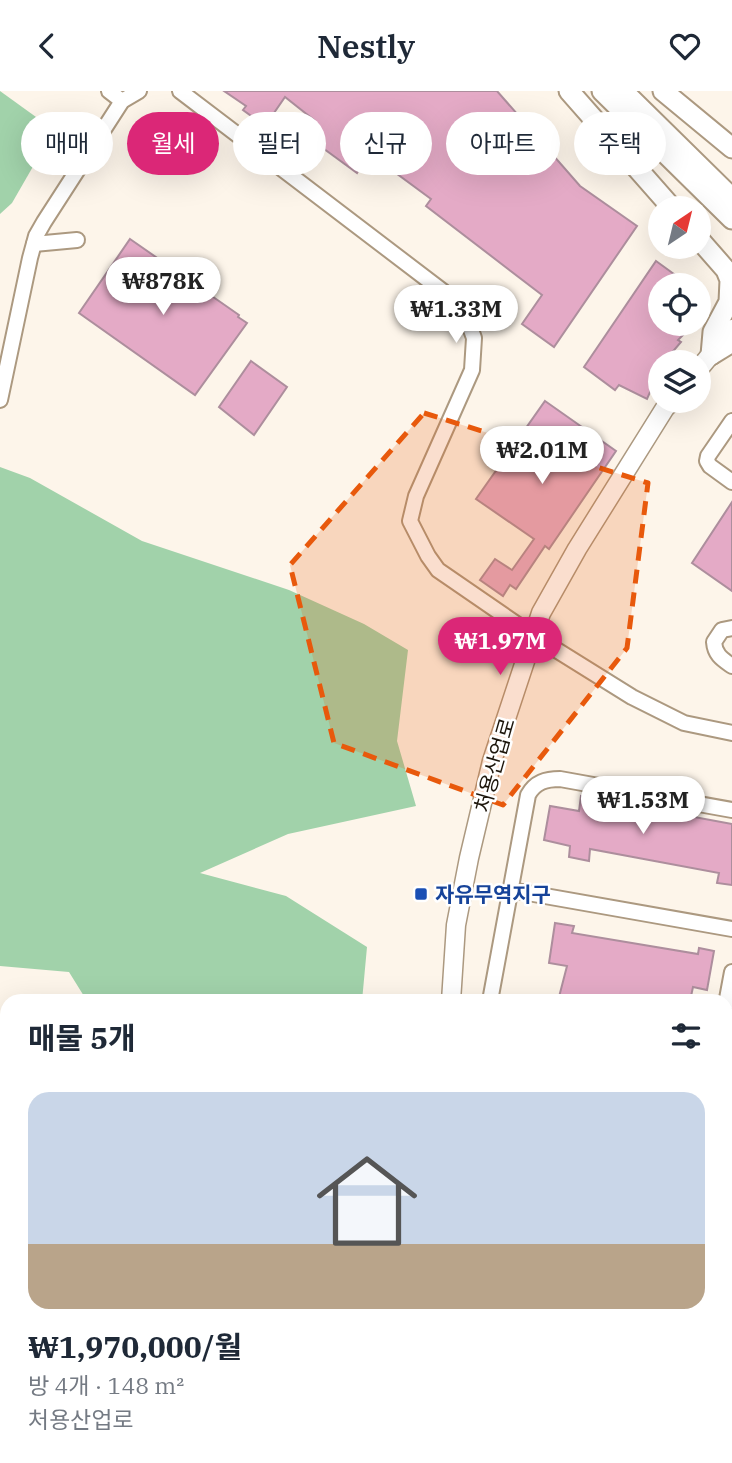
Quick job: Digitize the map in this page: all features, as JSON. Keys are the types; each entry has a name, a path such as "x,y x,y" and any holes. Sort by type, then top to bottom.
{"highway":[{"path":"569,91 661,196"},
{"path":"602,91 732,219"},
{"path":"623,91 732,198"},
{"path":"663,91 732,148"},
{"path":"708,350 713,332 729,303 730,280 726,270 711,253"},
{"path":"711,358 732,342"}],"main road":[{"path":"711,355 732,329"},
{"name":"처용산업로","path":"451,994 456,925 469,858 492,761 541,613 577,549 662,413"}],"street":[{"path":"109,91 122,101"},
{"path":"0,400 34,244 44,222 122,101 139,91"},
{"path":"180,91 453,299 466,316 474,338 472,370 416,496 410,521 438,570 534,636 632,697 684,723 732,733"},
{"path":"34,244 77,240"},
{"path":"732,421 727,440 708,456 707,461 732,482"},
{"path":"732,628 722,630 714,642 715,652 732,666"},
{"path":"491,994 528,795 532,788 548,779 560,779 732,810"},
{"path":"511,890 732,929"},
{"path":"728,994 732,972"}],"highlighted area":[{"path":"424,413 648,483 627,648 503,805 334,743 290,565"}],"green space":[{"path":"0,91 29,112 21,112 21,175 28,175 12,203 0,214"},
{"path":"0,467 30,478 142,541 289,590 364,624 408,650 397,741 416,806 288,834 200,873 286,896 367,947 363,994 83,994 69,972 0,966"}],"building":[{"path":"224,91 497,91 515,112 446,112 446,175 560,175 560,163 580,186 637,226 554,347 522,324 542,295 426,206 431,199 398,175 432,175 432,112 340,112 340,161 326,150 326,112 304,112 285,97 275,112 246,112 243,110 246,106"},
{"path":"130,239 247,323 195,395 79,313"},
{"path":"656,261 672,273 648,273 648,336 682,336 674,350 648,350 647,399 619,385 615,390 584,367"},
{"path":"251,361 287,387 254,435 219,407"},
{"path":"545,401 616,451 549,549 545,546 516,589 510,585 503,596 480,580 495,559 512,570 534,539 476,499"},
{"path":"732,502 732,591 692,563"},
{"path":"581,796 732,824 732,885 717,883 719,873 590,849 589,861 569,857 570,846 544,840 550,806 579,811"},
{"path":"555,923 574,926 572,933 698,954 699,948 714,951 707,990 693,987 692,994 560,994 567,966 549,963"}],"place":[{"name":"자유무역지구","path":"421,894"}]}
